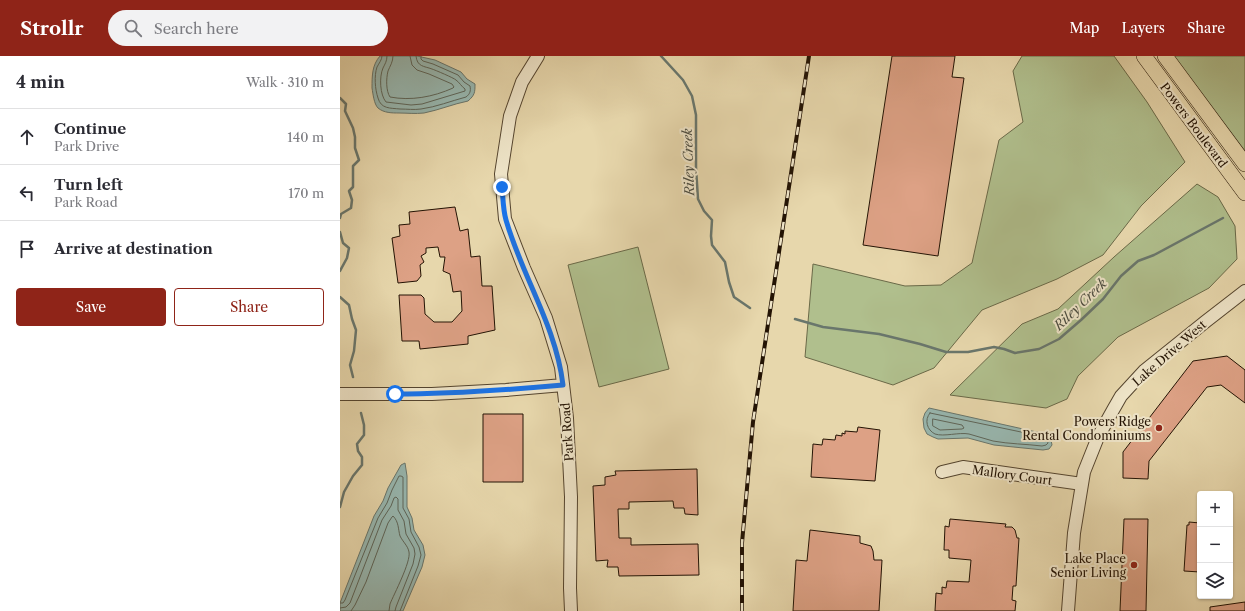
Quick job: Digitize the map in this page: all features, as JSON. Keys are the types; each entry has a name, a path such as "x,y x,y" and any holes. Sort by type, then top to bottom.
{"main road":[{"name":"Powers Boulevard","path":"1144,56 1245,193"},
{"name":"Powers Boulevard","path":"1165,56 1245,164"}],"street":[{"name":"Park Road","path":"538,56 522,82 510,116 501,174 505,219 546,318 561,367 567,418 571,497 571,611"},
{"name":"Lake Drive West","path":"1068,611 1074,533 1084,472 1098,437 1121,396 1144,371 1245,291"},
{"path":"340,394 432,394 563,385"},
{"name":"Mallory Court","path":"942,472 963,467 1082,484"}],"green space":[{"path":"1022,56 1114,56 1147,102 1185,162 1141,206 1103,255 1057,279 982,310 934,368 893,385 805,357 813,264 905,286 941,285 972,263 999,140 1023,122 1013,71"},
{"path":"1165,56 1245,56 1245,164"},
{"path":"1197,184 1218,197 1235,226 1237,259 1209,288 1118,337 1078,376 1067,399 1046,408 950,395 1022,324 1058,309 1114,257"},
{"path":"638,247 669,369 599,387 568,265"}],"water":[{"path":"380,56 417,56 435,60 461,72 467,79 475,84 474,93 468,101 424,113 394,113 383,111 378,108 376,104 372,88 372,75 374,67"},
{"path":"929,408 1050,435 1052,445 1049,449 1043,450 994,445 968,438 938,439 927,434 924,428 923,419"},
{"path":"405,463 407,476 407,507 412,518 414,530 423,545 425,555 422,567 403,611 340,611 340,603 374,516 401,465"}],"building":[{"path":"892,56 955,56 952,77 964,78 938,256 863,245"},
{"path":"455,207 460,231 468,229 471,257 480,256 482,286 492,286 495,330 468,336 468,344 420,349 419,341 402,341 399,295 421,295 424,298 425,314 434,322 452,322 462,311 461,291 453,292 450,274 443,271 445,257 440,257 438,247 426,248 426,253 421,256 424,262 420,265 421,276 417,281 398,283 392,238 400,236 399,225 410,224 409,212"},
{"name":"Powers Ridge Rental Condominiums","path":"1227,356 1245,370 1245,403 1221,385 1207,387 1149,461 1148,479 1123,478 1123,452 1193,361"},
{"path":"483,414 523,414 523,482 483,482"},
{"path":"858,427 880,430 875,481 811,477 813,444 822,445 823,439 835,440 836,435 842,436 842,433 845,434 845,431 857,432"},
{"path":"697,469 698,515 685,514 684,508 674,508 673,501 629,502 629,509 618,509 619,538 631,538 631,545 698,544 699,575 619,576 618,567 607,567 608,560 596,561 593,486 605,485 605,477 616,475 615,471"},
{"path":"950,519 1006,524 1005,527 1012,527 1015,530 1017,538 1019,538 1016,586 1013,586 1012,600 1016,601 1015,611 935,611 936,593 942,594 942,587 946,588 947,581 969,582 971,560 949,558 949,550 944,550 945,526 949,527"},
{"name":"Lake Place Senior Living","path":"1124,519 1148,519 1146,611 1120,611"},
{"path":"1189,522 1197,523 1197,572 1184,571 1187,525 1189,525"},
{"path":"810,530 860,536 860,543 871,546 874,560 882,560 879,611 793,611 796,560 807,561"},
{"path":"1245,602 1245,611 1210,611 1210,607"}],"waterway":[{"name":"Riley Creek","path":"661,56 683,80 692,96 696,115 696,168 698,199 704,211 712,220 712,245 725,262 734,297 750,308"},
{"name":"Riley Creek","path":"340,98 346,104 345,111 353,128 355,148 359,160 353,166 353,187 349,191 352,200 351,208 341,214 340,218"},
{"name":"Riley Creek","path":"795,319 823,327 879,334 946,352 968,352 994,347 1015,353 1039,349 1059,339 1081,320 1103,299 1121,276 1138,261 1154,255 1223,218"},
{"name":"Riley Creek","path":"340,232 343,243 349,248 347,258 340,271"},
{"name":"Riley Creek","path":"340,297 349,305 356,330 354,351 350,365 353,377"},
{"name":"Riley Creek","path":"340,507 344,492 353,476 362,465 362,457 358,451 357,444 364,435 364,425 361,413"}],"railway":[{"path":"742,611 742,543 753,422 809,56"}],"place":[{"name":"Powers Ridge Rental Condominiums","path":"1159,428"},
{"name":"Lake Place Senior Living","path":"1134,565"}],"route":[{"path":"395,394 432,394 563,385 561,367 546,318 505,219 502,187"}]}
